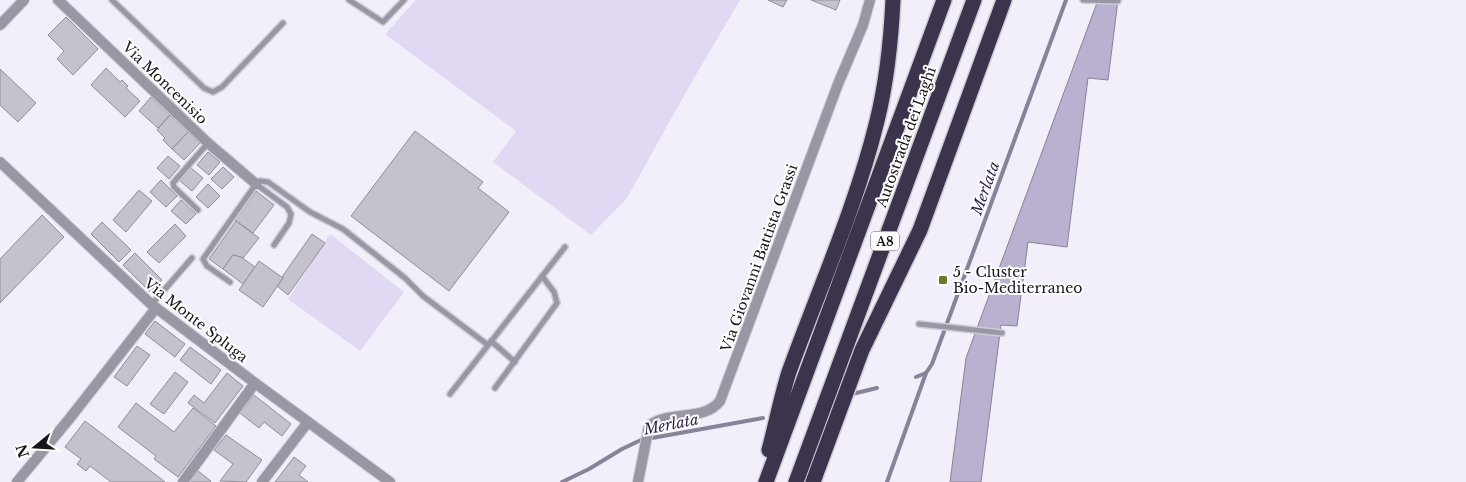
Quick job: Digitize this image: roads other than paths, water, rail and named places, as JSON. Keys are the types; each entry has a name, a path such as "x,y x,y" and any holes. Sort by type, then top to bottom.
{"highway":[{"path":"761,482 788,374 856,193 872,142 887,68 892,0"},
{"name":"Autostrada dei Laghi","path":"766,482 944,0"},
{"name":"Autostrada dei Laghi","path":"796,482 974,0"},
{"path":"813,482 862,350 920,230 1004,0"}],"street":[{"path":"0,25 24,0"},
{"name":"Via Moncenisio","path":"58,0 208,143 256,184"},
{"name":"Via Giovanni Battista Grassi","path":"638,481 649,426 656,422 710,410 720,401 838,84 862,29 870,0"},
{"name":"Via Monte Spluga","path":"0,162 154,306 390,482"},
{"path":"17,482 70,418 154,306"},
{"path":"183,482 255,383"},
{"path":"262,482 308,422"}],"lane":[{"path":"112,0 204,88 213,92 222,87 283,22"},
{"path":"349,0 383,22 404,0"},
{"path":"1083,0 1118,2"},
{"path":"198,210 172,183 208,143"},
{"path":"230,282 207,266 203,259 256,184 260,181 268,182 310,212 343,229 405,278 423,296 515,362"},
{"path":"256,184 287,207 291,214 289,223 274,245"},
{"path":"450,394 565,247"},
{"path":"154,306 192,258"},
{"path":"495,388 556,303 554,292 542,276"},
{"path":"919,324 1002,333"}],"waterway":[{"name":"Merlata","path":"916,377 926,373 932,364 1066,0"},
{"path":"887,482 926,373"},
{"name":"Merlata","path":"852,394 877,388"},
{"name":"Merlata","path":"562,482 641,440 763,418"}],"place":[{"name":"5 - Cluster Bio-Mediterraneo","path":"943,280"}]}
